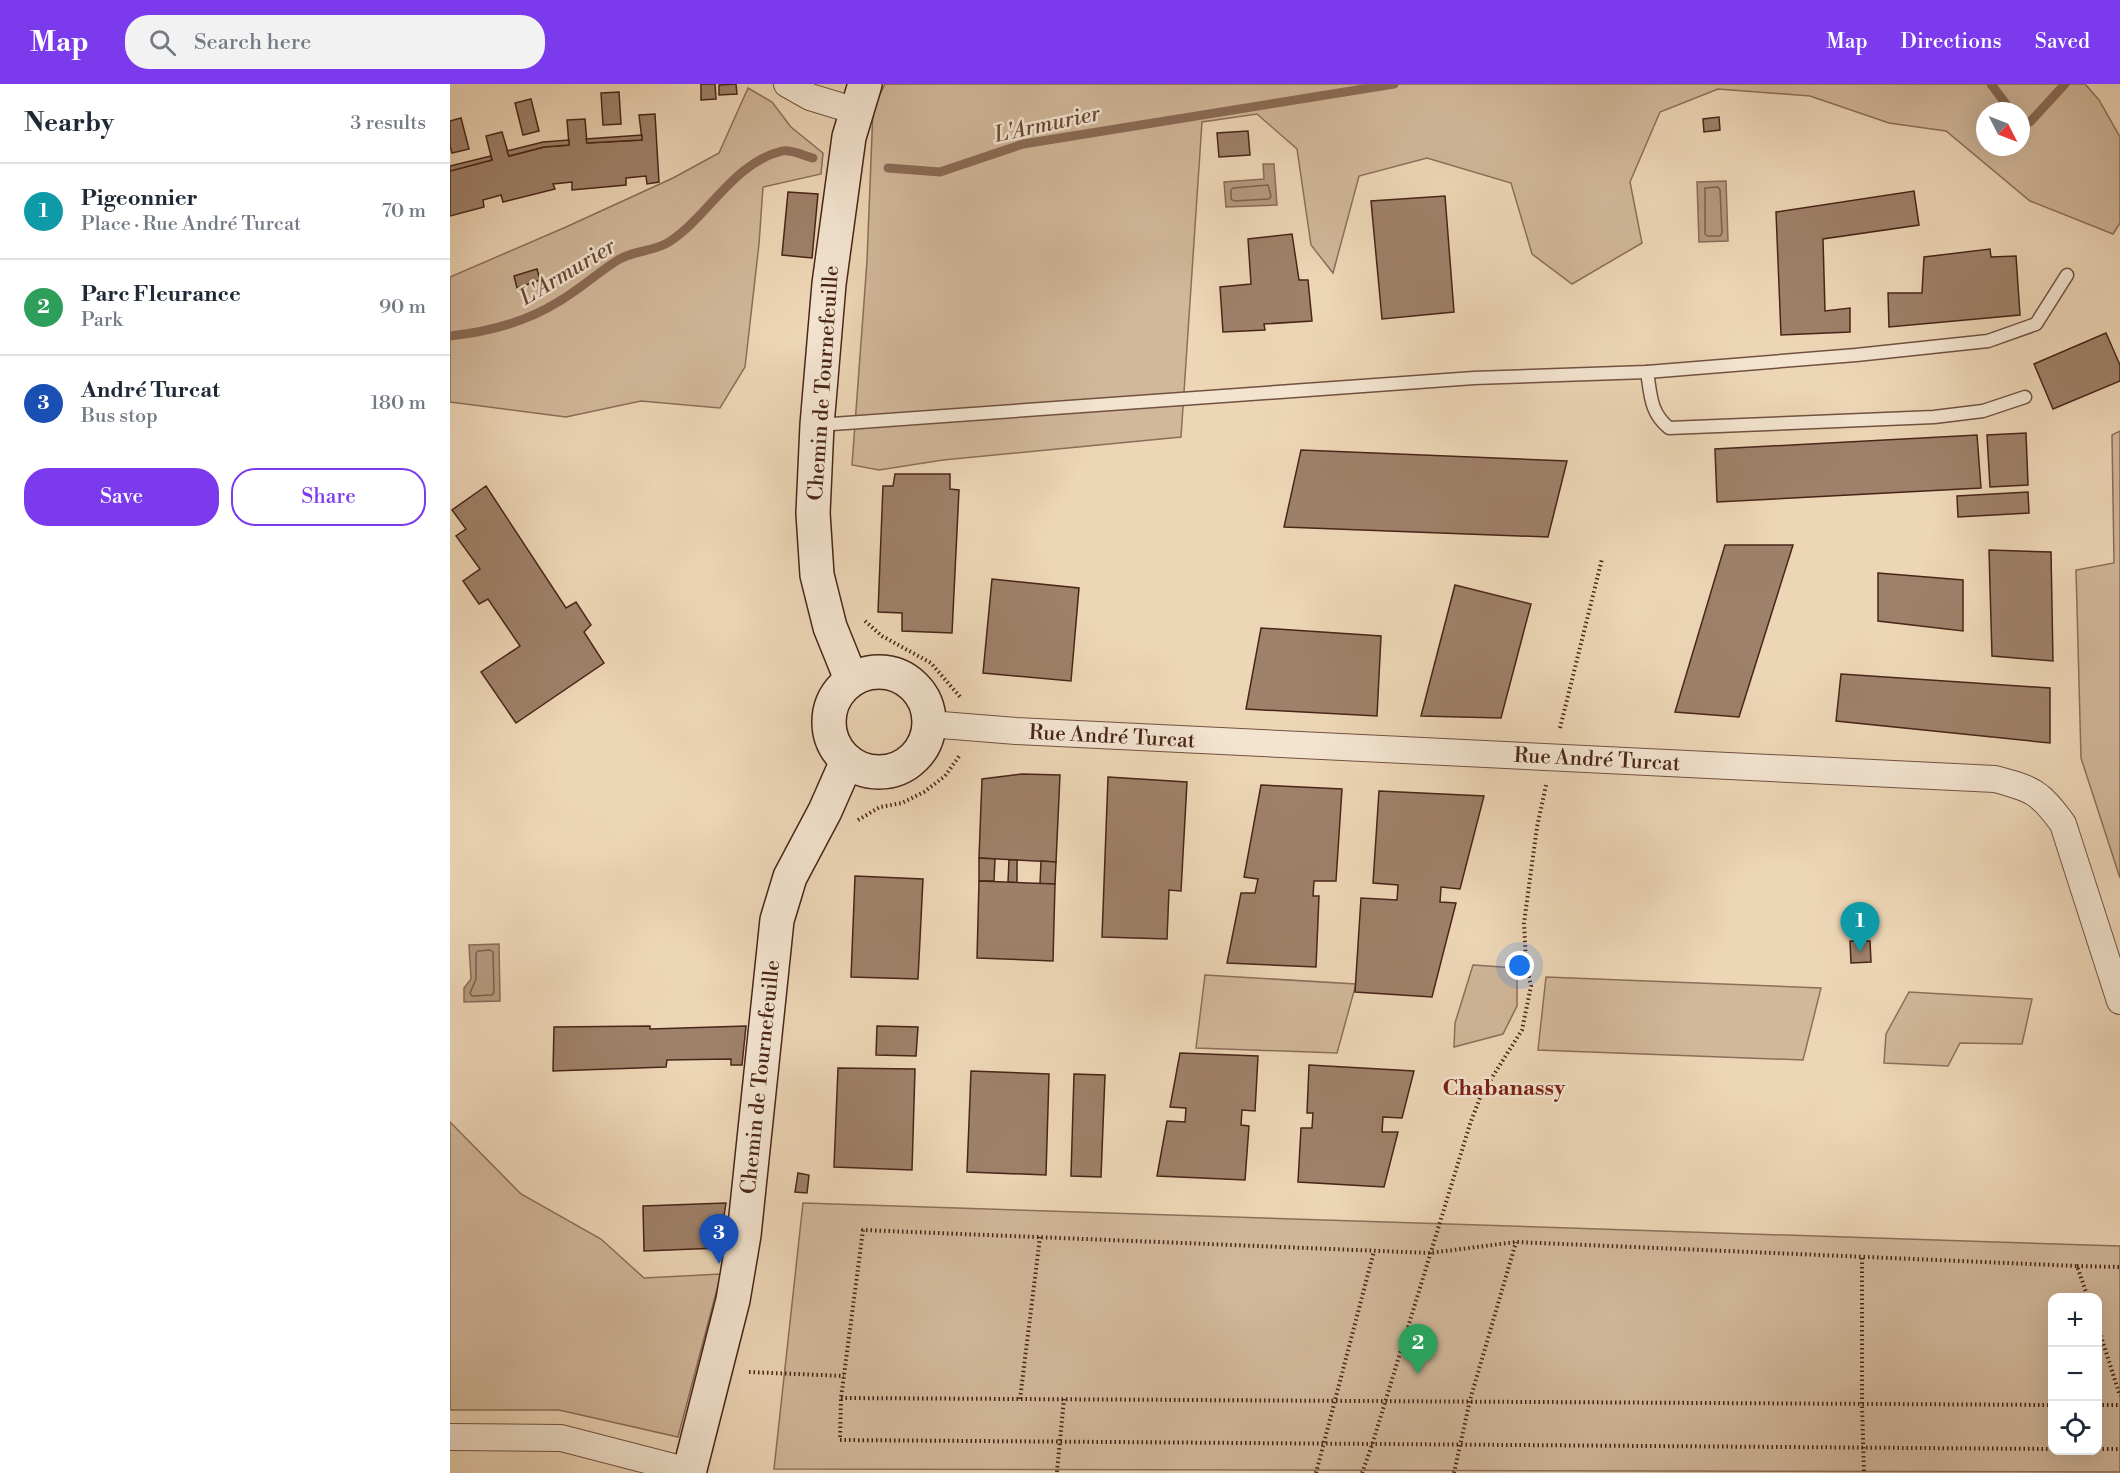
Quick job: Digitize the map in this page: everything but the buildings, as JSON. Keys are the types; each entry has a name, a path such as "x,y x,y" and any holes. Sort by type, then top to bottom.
{"street":[{"path":"787,84 817,100 861,98"},
{"name":"Chemin de Tournefeuille","path":"851,679 830,627 817,575 813,513 817,425 829,284 849,138 861,98"},
{"path":"881,671 897,674 910,682 921,694 928,708 929,724 926,739 918,753 906,764 892,770 876,772 847,761 837,750 830,735 829,719 832,704 840,690 851,679 866,673 881,671"},
{"name":"Rue André Turcat","path":"929,724 1016,731 1995,779 2027,788 2048,804 2063,824 2118,992"},
{"name":"Chemin de Tournefeuille","path":"689,1472 733,1300 742,1246 777,920 790,877 825,811 847,761"},
{"path":"450,1437 561,1438 689,1472"}],"lane":[{"path":"817,425 1462,379 1647,372 1856,355 1988,341 2036,324 2067,275"},
{"path":"1647,372 1652,407 1659,419 1669,428 1934,417 1983,411 2025,397"}],"path":[{"path":"1362,1473 1481,1095 1522,1030 1531,986 1526,963 1524,923 1537,827 1552,757 1576,672 1602,559"},
{"path":"2048,1449 840,1440 841,1398 863,1230 1430,1253 1515,1242 2120,1267"},
{"path":"1020,1399 1040,1237"},
{"path":"1454,1473 1470,1400 1515,1242"},
{"path":"1316,1473 1374,1251"},
{"path":"1862,1258 1864,1473"},
{"path":"2078,1266 2086,1293"},
{"path":"2102,1342 2120,1396"},
{"path":"741,1371 844,1376"},
{"path":"841,1398 2048,1405"},
{"path":"1057,1472 1064,1399"},
{"path":"2102,1405 2120,1406"},
{"path":"2102,1449 2120,1449"}],"shaded area":[{"path":"885,84 2085,84 2099,100 2120,137 2120,223 2113,234 2030,201 1976,156 1946,131 1889,123 1810,96 1718,89 1660,112 1630,182 1642,243 1572,284 1532,254 1511,183 1427,158 1359,176 1333,273 1311,245 1297,149 1257,114 1202,122 1181,437 943,460 879,470 852,465 867,261 873,109"},
{"path":"748,88 772,102 791,127 823,153 821,174 763,187 745,367 720,408 641,401 566,417 450,402 450,277 673,178 719,153"},
{"path":"2120,431 2120,878 2081,758 2076,570 2114,563 2112,435"},
{"path":"1473,965 1517,968 1517,1006 1503,1034 1454,1047 1455,1023"},
{"path":"1205,975 1356,984 1337,1053 1196,1048"},
{"path":"1546,977 1821,988 1803,1060 1538,1050"},
{"path":"1909,992 2032,999 2022,1044 1960,1043 1948,1066 1884,1063 1886,1034"},
{"path":"450,1122 521,1194 601,1239 644,1278 721,1274 678,1437 559,1410 450,1410"},
{"path":"803,1203 2120,1246 2120,1472 774,1469"}],"water":[{"path":"1263,164 1274,164 1277,205 1226,207 1224,182 1264,179"},
{"path":"1726,181 1728,241 1699,242 1697,182"},
{"path":"499,944 500,1001 464,1002 464,988 471,979 469,945"}],"waterway":[{"name":"L'Armurier","path":"888,168 940,172 1023,144 1394,84"},
{"name":"L'Armurier","path":"1991,84 2004,102"},
{"name":"L'Armurier","path":"2030,122 2065,84"},
{"name":"L'Armurier","path":"450,336 492,329 532,316 566,297 618,260 669,242 697,218 735,178 765,157 786,151 813,158"}],"place":[{"name":"Pigeonnier","path":"1860,952"},
{"name":"André Turcat","path":"719,1264"},
{"name":"Parc Fleurance","path":"1418,1374"}],"district":[{"name":"Chabanassy","path":"1504,1087"}]}
